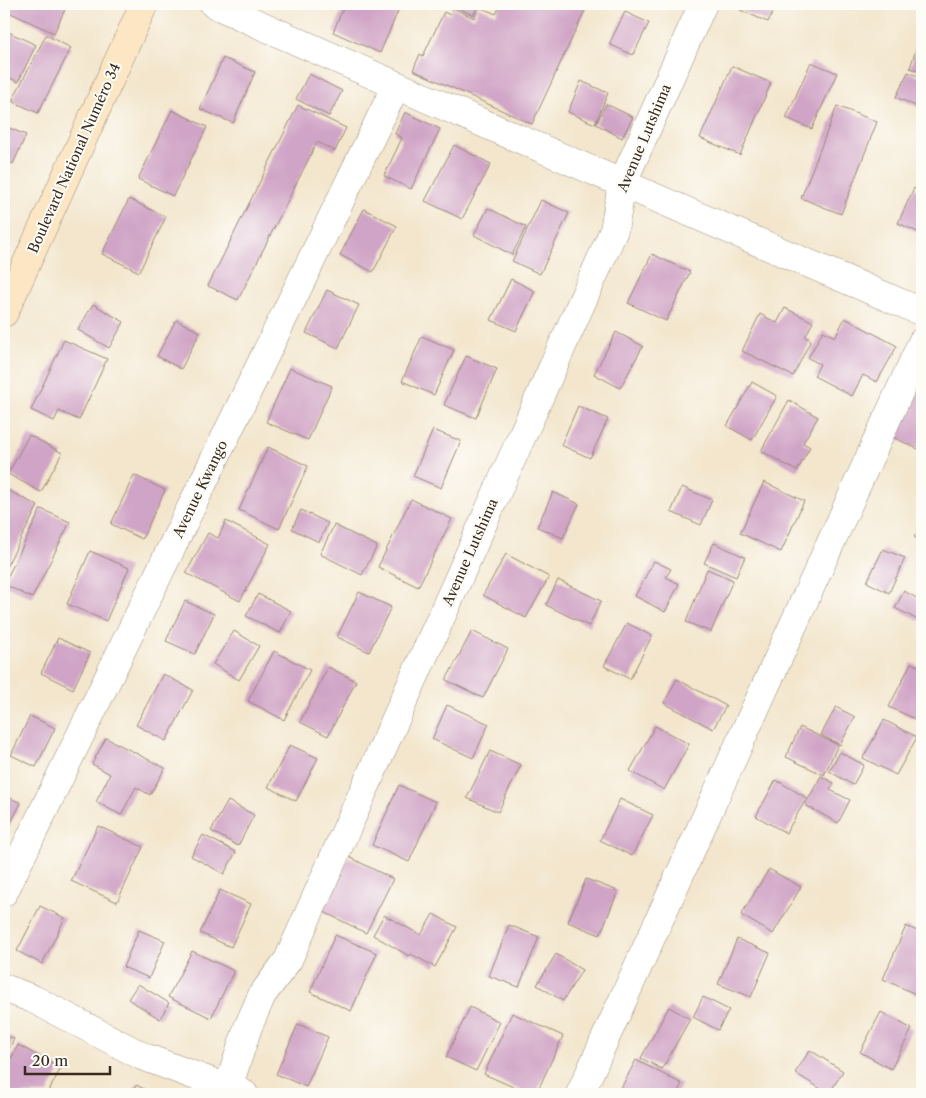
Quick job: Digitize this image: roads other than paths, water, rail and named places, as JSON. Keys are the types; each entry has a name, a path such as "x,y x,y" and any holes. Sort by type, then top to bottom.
{"main road":[{"name":"Boulevard National Numéro 34","path":"4,313 144,4"}],"street":[{"path":"214,4 396,86 922,312"},
{"name":"Avenue Lutshima","path":"233,1092 248,1027 262,995 288,960 614,230 622,184 703,4"},
{"name":"Avenue Kwango","path":"4,892 396,86"},
{"path":"580,1094 922,342"},
{"path":"4,988 33,998 142,1056 233,1092"}]}
